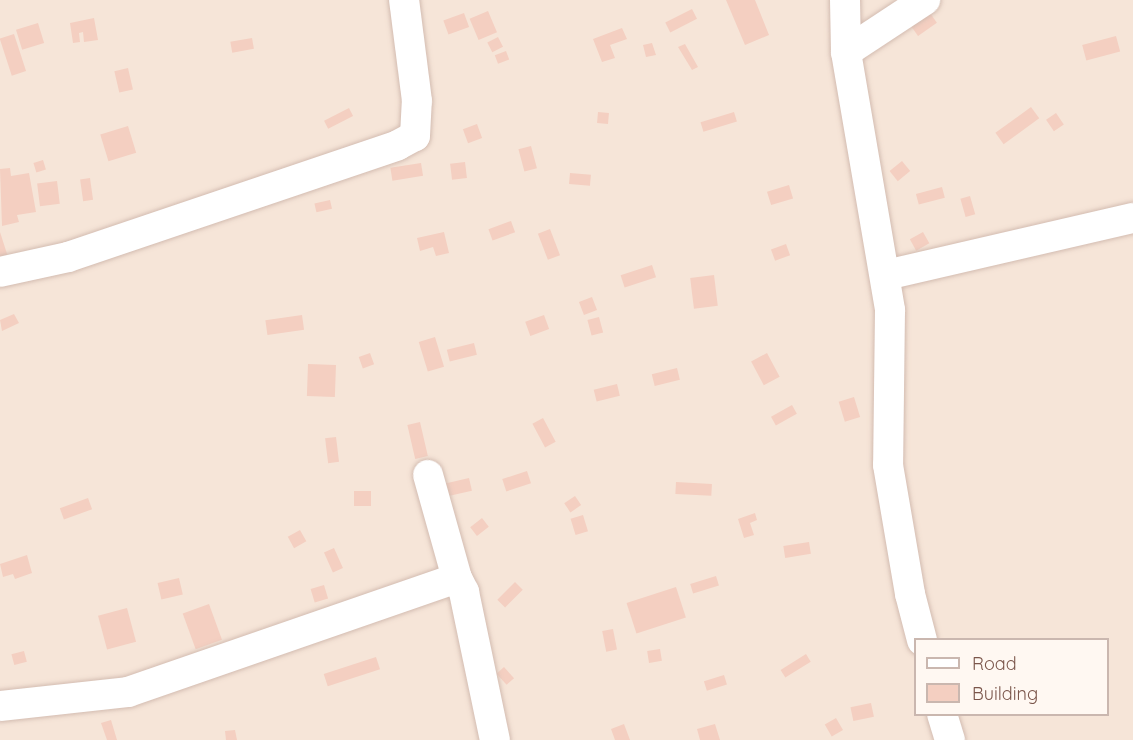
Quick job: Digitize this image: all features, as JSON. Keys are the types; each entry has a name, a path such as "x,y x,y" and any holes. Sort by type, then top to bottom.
{"street":[{"path":"0,272 68,257 398,145 415,136 417,101 404,0"},
{"path":"845,0 846,52 886,275 890,310 888,465 910,594 922,638"},
{"path":"846,52 925,0"},
{"path":"886,275 1133,218"},
{"path":"428,475 464,592 495,740"},
{"path":"0,706 128,692 458,578"},
{"path":"943,716 950,740"}],"shaded area":[{"path":"0,0 1133,0 1133,740 0,740"}],"building":[{"path":"726,0 755,0 769,35 745,45"},
{"path":"692,9 697,19 670,32 665,23"},
{"path":"488,11 497,32 479,40 470,19"},
{"path":"464,13 469,27 448,35 443,21"},
{"path":"930,13 937,23 918,36 911,26"},
{"path":"94,18 98,40 84,42 83,32 79,33 80,42 73,43 70,23"},
{"path":"38,23 44,43 22,50 16,30"},
{"path":"622,28 627,39 610,45 615,58 602,62 593,39"},
{"path":"14,34 26,71 12,76 0,39"},
{"path":"1116,36 1120,51 1086,61 1082,45"},
{"path":"498,37 503,47 492,52 487,42"},
{"path":"252,38 254,49 232,53 230,42"},
{"path":"652,43 656,55 646,57 643,45"},
{"path":"685,44 698,67 692,70 678,47"},
{"path":"506,51 509,59 498,64 495,55"},
{"path":"128,68 133,89 119,93 114,71"},
{"path":"1031,107 1039,118 1004,144 995,133"},
{"path":"349,108 353,116 328,129 324,121"},
{"path":"598,112 609,113 608,124 597,123"},
{"path":"734,112 737,122 703,132 701,122"},
{"path":"1056,113 1064,125 1054,131 1046,120"},
{"path":"477,124 482,138 468,143 463,129"},
{"path":"128,126 136,153 108,161 100,134"},
{"path":"531,146 537,168 524,172 518,149"},
{"path":"43,160 46,170 36,172 33,163"},
{"path":"902,161 910,171 898,181 890,171"},
{"path":"465,162 467,178 452,180 450,164"},
{"path":"421,163 423,176 392,181 390,168"},
{"path":"10,168 11,176 29,173 36,212 17,215 19,222 2,226 0,169"},
{"path":"570,173 591,175 590,186 569,184"},
{"path":"90,178 93,200 83,201 80,179"},
{"path":"57,181 60,204 40,206 37,183"},
{"path":"789,185 793,198 771,205 767,192"},
{"path":"942,187 945,198 919,205 916,194"},
{"path":"970,196 975,214 966,217 960,199"},
{"path":"330,200 332,209 316,212 314,204"},
{"path":"511,221 515,232 493,240 488,229"},
{"path":"550,229 560,255 548,260 538,234"},
{"path":"0,232 9,260 0,262"},
{"path":"444,232 449,253 436,256 433,247 420,251 417,238"},
{"path":"923,232 929,243 916,251 910,239"},
{"path":"786,244 790,255 775,261 771,249"},
{"path":"652,265 656,277 625,288 621,275"},
{"path":"714,275 718,306 694,309 690,278"},
{"path":"592,297 597,310 584,315 579,302"},
{"path":"14,314 19,323 2,331 0,320"},
{"path":"302,315 304,330 267,335 265,320"},
{"path":"544,315 549,329 530,336 525,322"},
{"path":"599,317 603,332 592,336 587,320"},
{"path":"435,337 444,367 428,372 419,342"},
{"path":"474,343 477,355 450,361 447,350"},
{"path":"370,353 374,364 363,368 359,357"},
{"path":"767,353 780,377 764,385 751,361"},
{"path":"308,364 336,365 335,397 307,396"},
{"path":"677,368 680,380 655,386 652,374"},
{"path":"617,384 620,396 597,401 594,390"},
{"path":"854,397 860,417 845,422 839,402"},
{"path":"792,405 797,414 776,425 771,417"},
{"path":"543,418 556,442 545,447 532,424"},
{"path":"420,422 428,456 415,459 407,425"},
{"path":"336,437 339,462 328,463 325,438"},
{"path":"527,471 531,483 506,491 502,479"},
{"path":"469,478 472,491 441,498 438,485"},
{"path":"676,482 712,484 711,496 675,494"},
{"path":"354,491 371,491 371,506 354,506"},
{"path":"575,496 581,505 570,512 564,503"},
{"path":"88,498 92,509 64,520 60,508"},
{"path":"755,513 757,520 750,523 754,535 744,538 738,519"},
{"path":"583,515 588,531 576,535 571,519"},
{"path":"482,518 489,527 477,536 470,527"},
{"path":"300,530 306,541 294,548 288,537"},
{"path":"809,542 811,554 785,558 783,546"},
{"path":"334,548 343,568 333,573 324,552"},
{"path":"27,555 32,573 15,579 13,574 3,577 0,564"},
{"path":"716,576 719,586 693,593 690,584"},
{"path":"179,578 183,595 161,600 158,583"},
{"path":"515,582 523,590 505,607 497,600"},
{"path":"324,585 328,598 315,602 311,589"},
{"path":"676,587 686,617 636,634 627,603"},
{"path":"209,604 222,640 196,649 183,614"},
{"path":"127,608 136,642 107,650 98,616"},
{"path":"613,629 617,650 606,652 602,631"},
{"path":"660,649 662,661 649,663 647,651"},
{"path":"24,651 27,662 14,665 11,654"},
{"path":"806,654 811,662 785,678 781,670"},
{"path":"376,657 380,669 328,686 324,674"},
{"path":"504,667 514,678 507,685 497,674"},
{"path":"724,675 727,685 707,691 704,681"},
{"path":"871,703 874,717 853,721 850,707"},
{"path":"836,718 843,730 832,737 825,724"},
{"path":"111,720 117,740 107,740 101,723"},
{"path":"624,724 630,740 615,740 611,729"},
{"path":"715,724 720,740 700,740 697,729"},
{"path":"235,730 237,740 226,740 225,731"}]}
